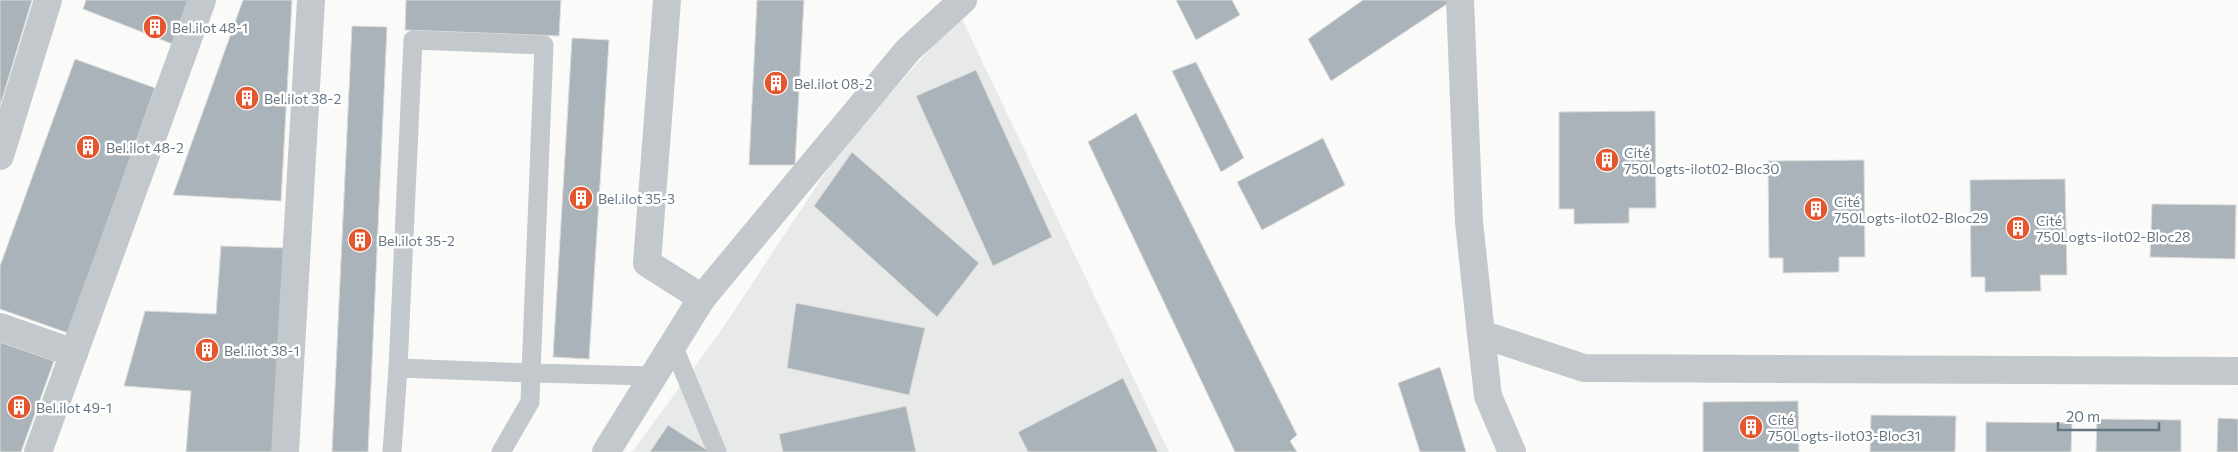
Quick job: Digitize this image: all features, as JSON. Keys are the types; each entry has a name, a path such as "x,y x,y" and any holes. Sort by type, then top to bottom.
{"street":[{"path":"0,156 48,0"},
{"path":"38,452 202,0"},
{"path":"285,452 311,0"},
{"path":"667,0 647,263 702,298"},
{"path":"606,452 672,342 702,298 908,50 963,0"},
{"path":"1460,0 1469,222 1488,396 1512,452"},
{"path":"0,327 74,352"},
{"path":"1481,334 1584,368 2238,371"}],"lane":[{"path":"392,452 398,368 413,40 544,45 530,402 501,452"},
{"path":"672,342 717,452"},
{"path":"398,368 652,376"}],"shaded area":[{"path":"960,15 1169,452 632,452 718,335 841,149"}],"building":[{"path":"0,0 32,0 0,106"},
{"name":"Bel.ilot 48-1","path":"86,0 190,0 175,45 83,9"},
{"name":"Bel.ilot 38-2","path":"243,0 292,0 281,201 173,195"},
{"path":"406,0 561,0 559,36 405,30"},
{"name":"Bel.ilot 08-2","path":"757,0 804,0 795,165 749,165"},
{"path":"1176,0 1232,0 1240,15 1196,40"},
{"path":"1363,0 1453,0 1331,81 1308,39"},
{"name":"Bel.ilot 35-2","path":"352,26 387,27 368,452 332,452"},
{"name":"Bel.ilot 35-3","path":"572,38 609,40 589,359 553,357"},
{"name":"Bel.ilot 48-2","path":"75,59 155,88 68,333 0,309 0,266"},
{"path":"1196,62 1244,158 1221,172 1172,71"},
{"path":"976,70 1052,237 993,266 916,96"},
{"name":"Cité 750Logts-ilot02-Bloc30","path":"1655,111 1656,208 1629,208 1629,223 1574,224 1574,209 1559,209 1559,112"},
{"path":"1136,113 1297,435 1290,441 1297,452 1235,452 1088,142"},
{"path":"1323,138 1345,185 1262,230 1237,182"},
{"path":"852,152 979,263 937,317 814,206"},
{"name":"Cité 750Logts-ilot02-Bloc29","path":"1864,160 1865,257 1839,257 1839,272 1783,273 1783,258 1769,258 1768,161"},
{"name":"Cité 750Logts-ilot02-Bloc28","path":"2065,179 2067,275 2040,275 2041,291 1985,292 1985,277 1971,277 1970,180"},
{"path":"2152,204 2236,205 2235,259 2150,257"},
{"name":"Bel.ilot 38-1","path":"221,246 287,248 275,452 186,452 191,391 124,386 145,311 216,314"},
{"path":"796,303 925,328 909,395 787,368"},
{"name":"Bel.ilot 49-1","path":"0,342 54,361 21,452 0,452"},
{"path":"1440,367 1466,452 1420,452 1398,383"},
{"path":"1123,378 1158,452 1028,452 1018,432"},
{"name":"Cité 750Logts-ilot03-Bloc31","path":"1798,401 1799,452 1703,452 1703,402"},
{"path":"906,406 916,452 783,452 779,434"},
{"path":"1871,415 1956,416 1955,452 1870,452"},
{"path":"2218,418 2238,419 2238,452 2217,452"},
{"path":"2097,419 2181,420 2181,452 2096,452"},
{"path":"1986,422 2072,423 2071,452 1986,452"},
{"path":"668,425 710,452 650,452"}],"place":[{"name":"Bel.ilot 48-1","path":"155,27"},
{"name":"Bel.ilot 08-2","path":"776,83"},
{"name":"Bel.ilot 38-2","path":"247,98"},
{"name":"Bel.ilot 48-2","path":"88,147"},
{"name":"Cité 750Logts-ilot02-Bloc30","path":"1607,160"},
{"name":"Bel.ilot 35-3","path":"581,198"},
{"name":"Cité 750Logts-ilot02-Bloc29","path":"1816,209"},
{"name":"Cité 750Logts-ilot02-Bloc28","path":"2018,228"},
{"name":"Bel.ilot 35-2","path":"360,240"},
{"name":"Bel.ilot 38-1","path":"207,350"},
{"name":"Bel.ilot 49-1","path":"19,407"},
{"name":"Cité 750Logts-ilot03-Bloc31","path":"1751,427"}]}
